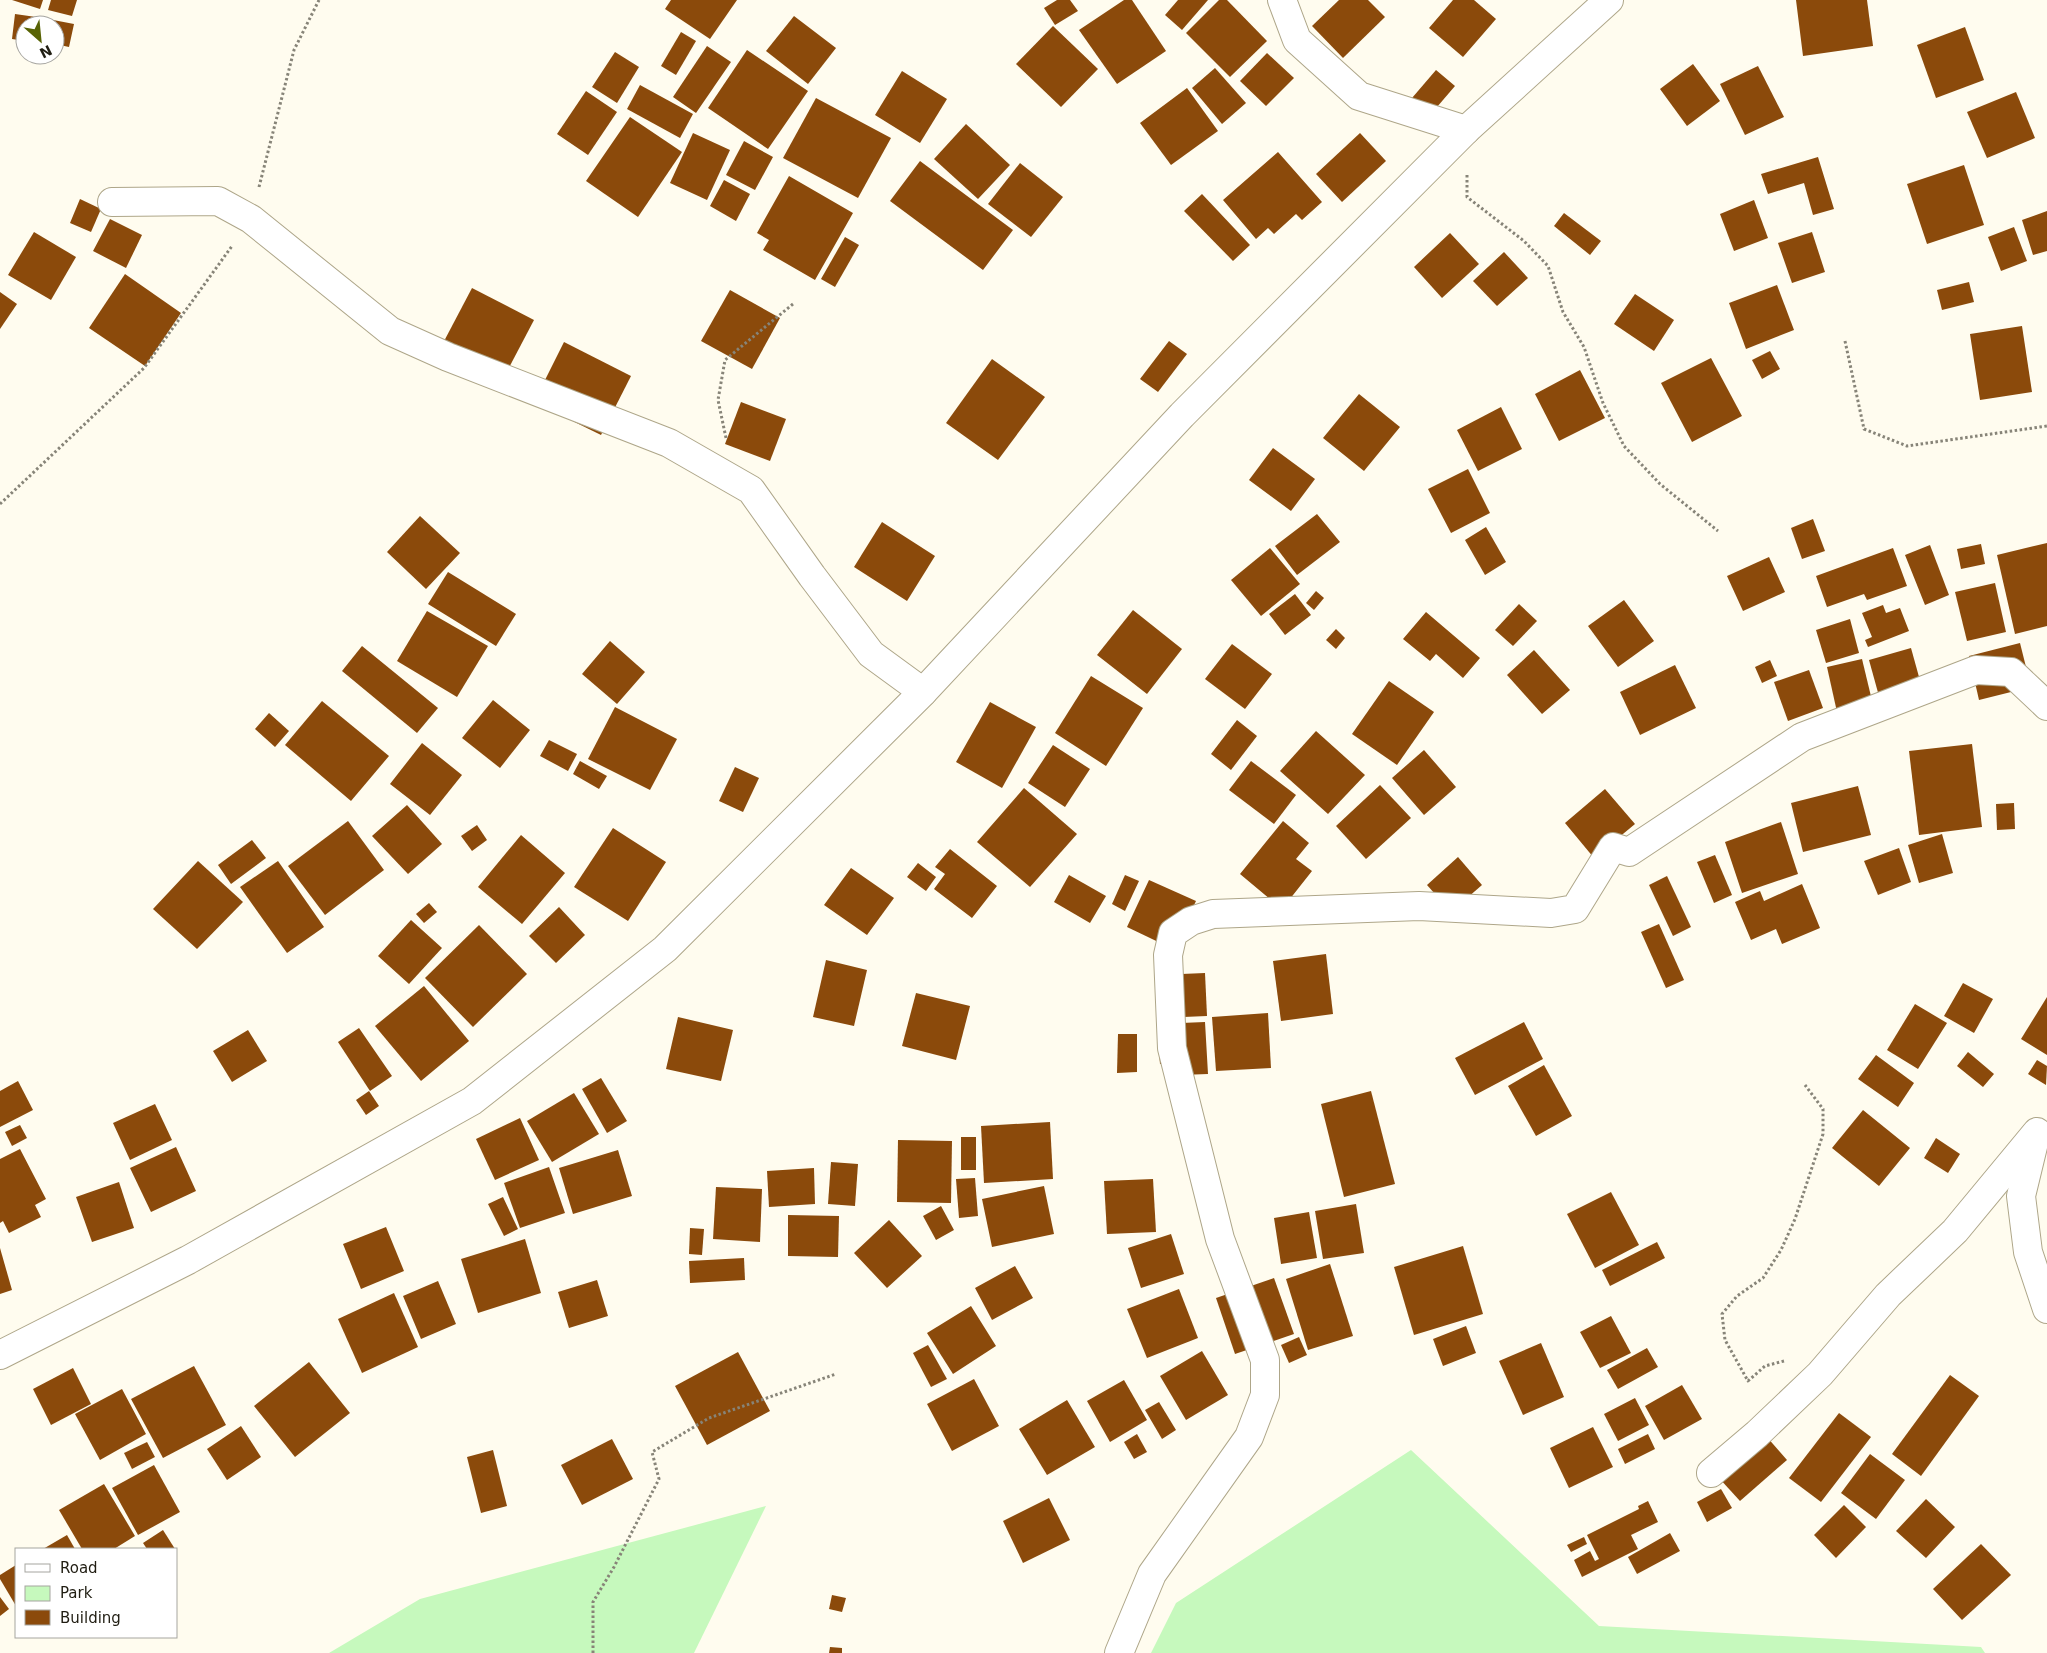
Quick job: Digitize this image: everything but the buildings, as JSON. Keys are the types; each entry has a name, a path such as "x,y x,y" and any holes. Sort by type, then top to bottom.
{"street":[{"path":"1282,0 1297,40 1359,96 1466,130"},
{"path":"0,1355 188,1260 472,1101 665,949 924,692 1182,415 1466,130 1609,0"},
{"path":"112,202 218,202 251,219 390,331 448,357 669,443 751,490 812,576 871,654 924,692"},
{"path":"1119,1653 1152,1574 1249,1437 1265,1395 1265,1360 1220,1239 1172,1048 1168,955 1173,933 1191,920 1213,914 1419,906 1551,913 1575,909 1613,847 1629,852 1802,737 1976,670 2011,672 2047,706"},
{"path":"1711,1472 1758,1434 1820,1374 1888,1296 1956,1231 2042,1128"},
{"path":"2042,1128 2021,1196 2028,1252 2047,1309"}],"path":[{"path":"0,504 144,368 251,219 294,50 319,0"},
{"path":"1466,130 1467,197 1524,241 1548,266 1563,312 1584,347 1603,403 1624,446 1660,484 1718,531"},
{"path":"726,439 718,400 725,360 793,304"},
{"path":"1845,340 1864,429 1907,446 2047,426"},
{"path":"1805,1085 1823,1109 1823,1134 1795,1219 1781,1250 1763,1278 1736,1296 1722,1314 1725,1340 1748,1381 1765,1366 1796,1359 1820,1374"},
{"path":"593,1653 593,1602 614,1567 659,1479 652,1452 709,1418 836,1374"}],"green space":[{"path":"1411,1450 1599,1626 1981,1647 1985,1653 1151,1653 1176,1603"},
{"path":"766,1506 694,1653 329,1653 420,1599"}]}
